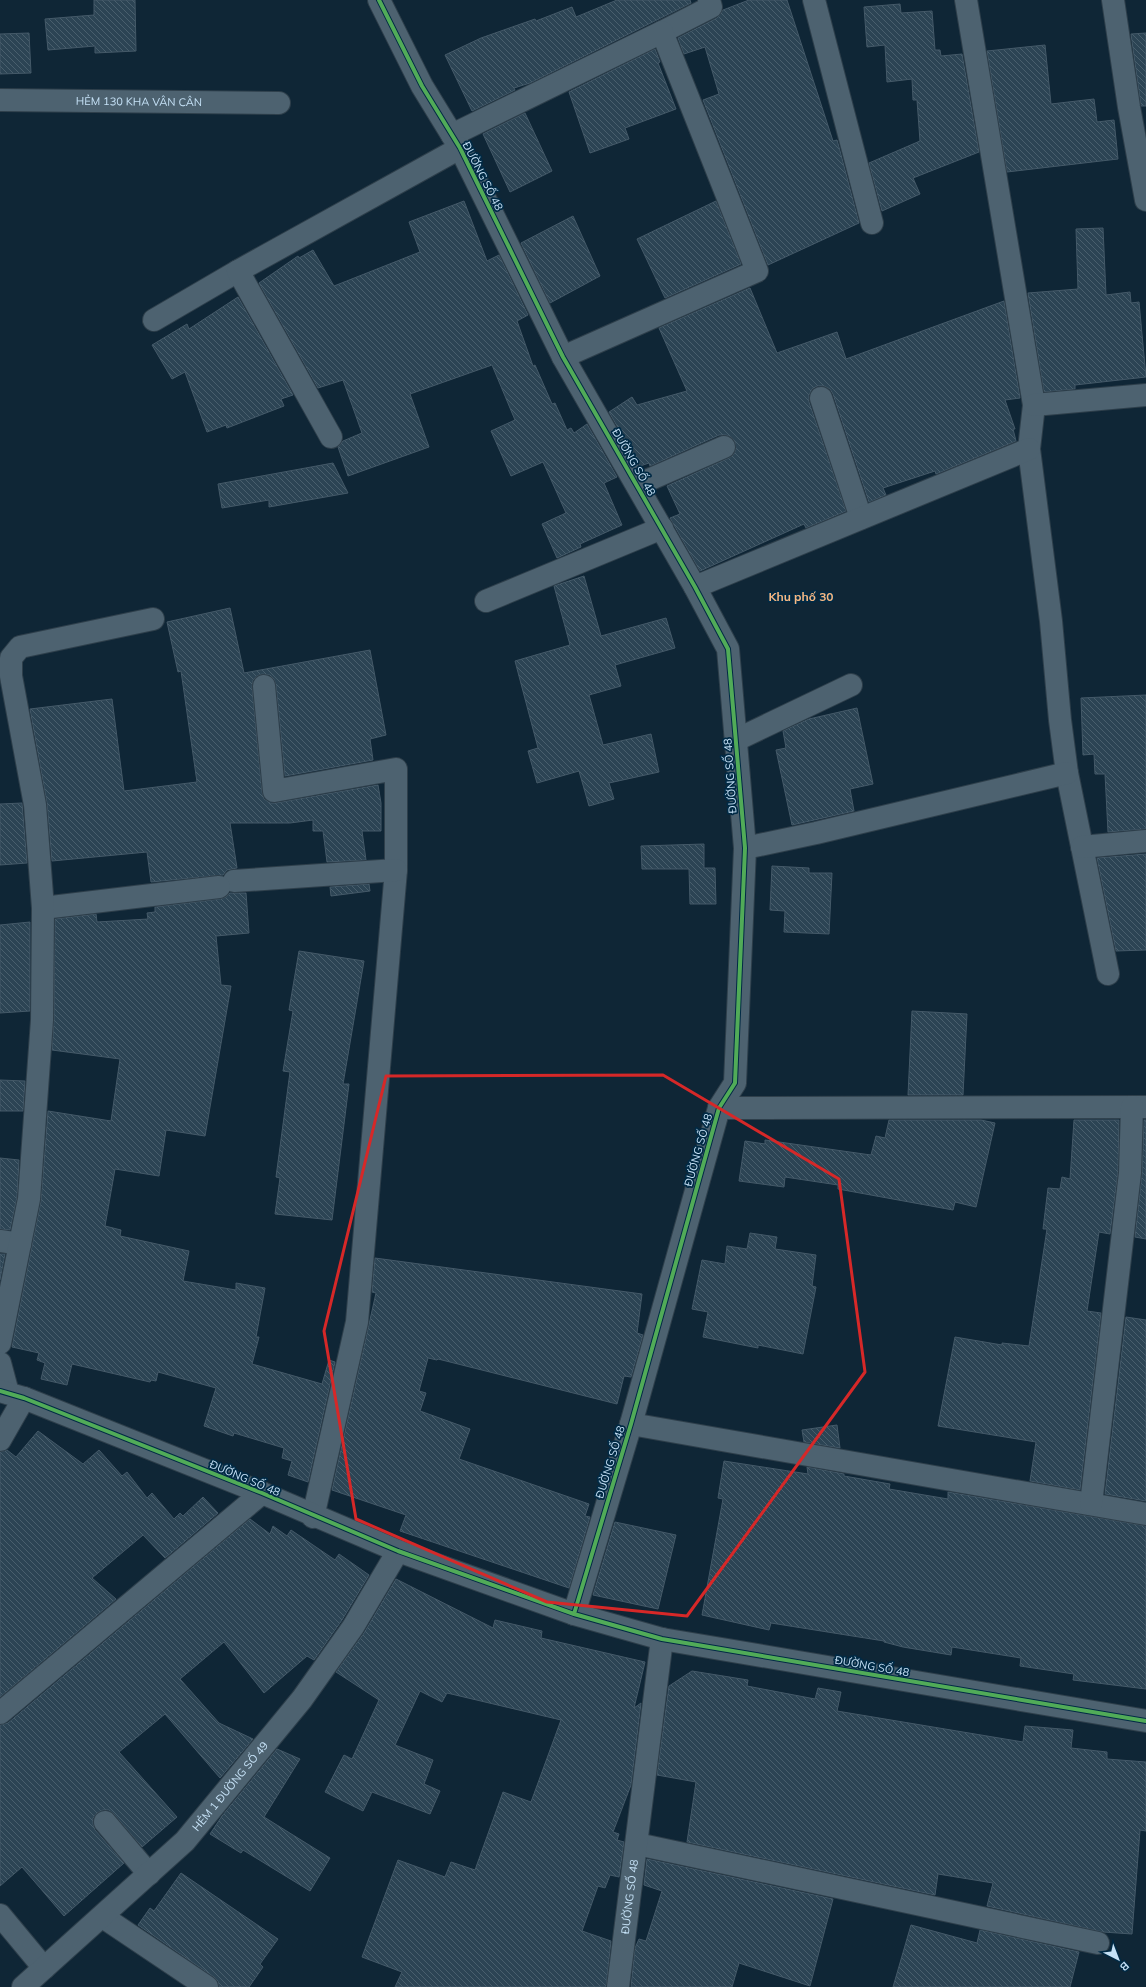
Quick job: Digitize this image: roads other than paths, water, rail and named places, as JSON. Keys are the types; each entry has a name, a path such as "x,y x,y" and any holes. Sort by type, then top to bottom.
{"street":[{"name":"ĐƯỜNG SỐ 48","path":"379,0 422,86 456,142 563,357 695,586 728,649 745,848 735,1083 719,1108 631,1424 574,1614"},
{"path":"154,320 456,142 711,7 709,0"},
{"path":"814,0 872,222"},
{"path":"966,0 1034,405 1029,449 1051,621 1060,720 1082,847 1108,974"},
{"path":"1113,0 1129,107 1146,200"},
{"path":"563,357 757,271 662,32"},
{"name":"HẺM 130 KHA VÂN CÂN","path":"0,100 279,103"},
{"path":"238,271 331,437"},
{"path":"1034,405 1146,395"},
{"path":"822,398 861,518"},
{"path":"637,485 724,447"},
{"path":"695,586 1029,449"},
{"path":"486,601 662,528"},
{"path":"0,1343 10,1243 30,1199 42,1020 43,908 35,805 11,676 11,658 20,646 153,619"},
{"path":"736,740 851,685"},
{"path":"264,686 274,791 396,769 396,870 357,1322 313,1516"},
{"path":"745,848 816,833 1068,772"},
{"path":"1082,847 1146,841"},
{"path":"43,908 227,884 396,870"},
{"path":"719,1108 1139,1107 1091,1504"},
{"path":"0,1363 11,1394 0,1440"},
{"name":"ĐƯỜNG SỐ 48","path":"11,1394 262,1493 398,1551 574,1614 662,1639 1146,1721"},
{"path":"631,1424 1146,1514"},
{"path":"0,1713 262,1493"},
{"name":"HẺM 1 ĐƯỜNG SỐ 49","path":"23,1987 185,1842 302,1699 353,1627 398,1551"},
{"name":"ĐƯỜNG SỐ 48","path":"618,1987 662,1639"},
{"path":"105,1822 149,1874"},
{"path":"637,1844 1098,1943"},
{"path":"0,1915 44,1968"},
{"path":"102,1917 207,1987"}],"district":[{"name":"Khu phố 30","path":"801,596"}]}
